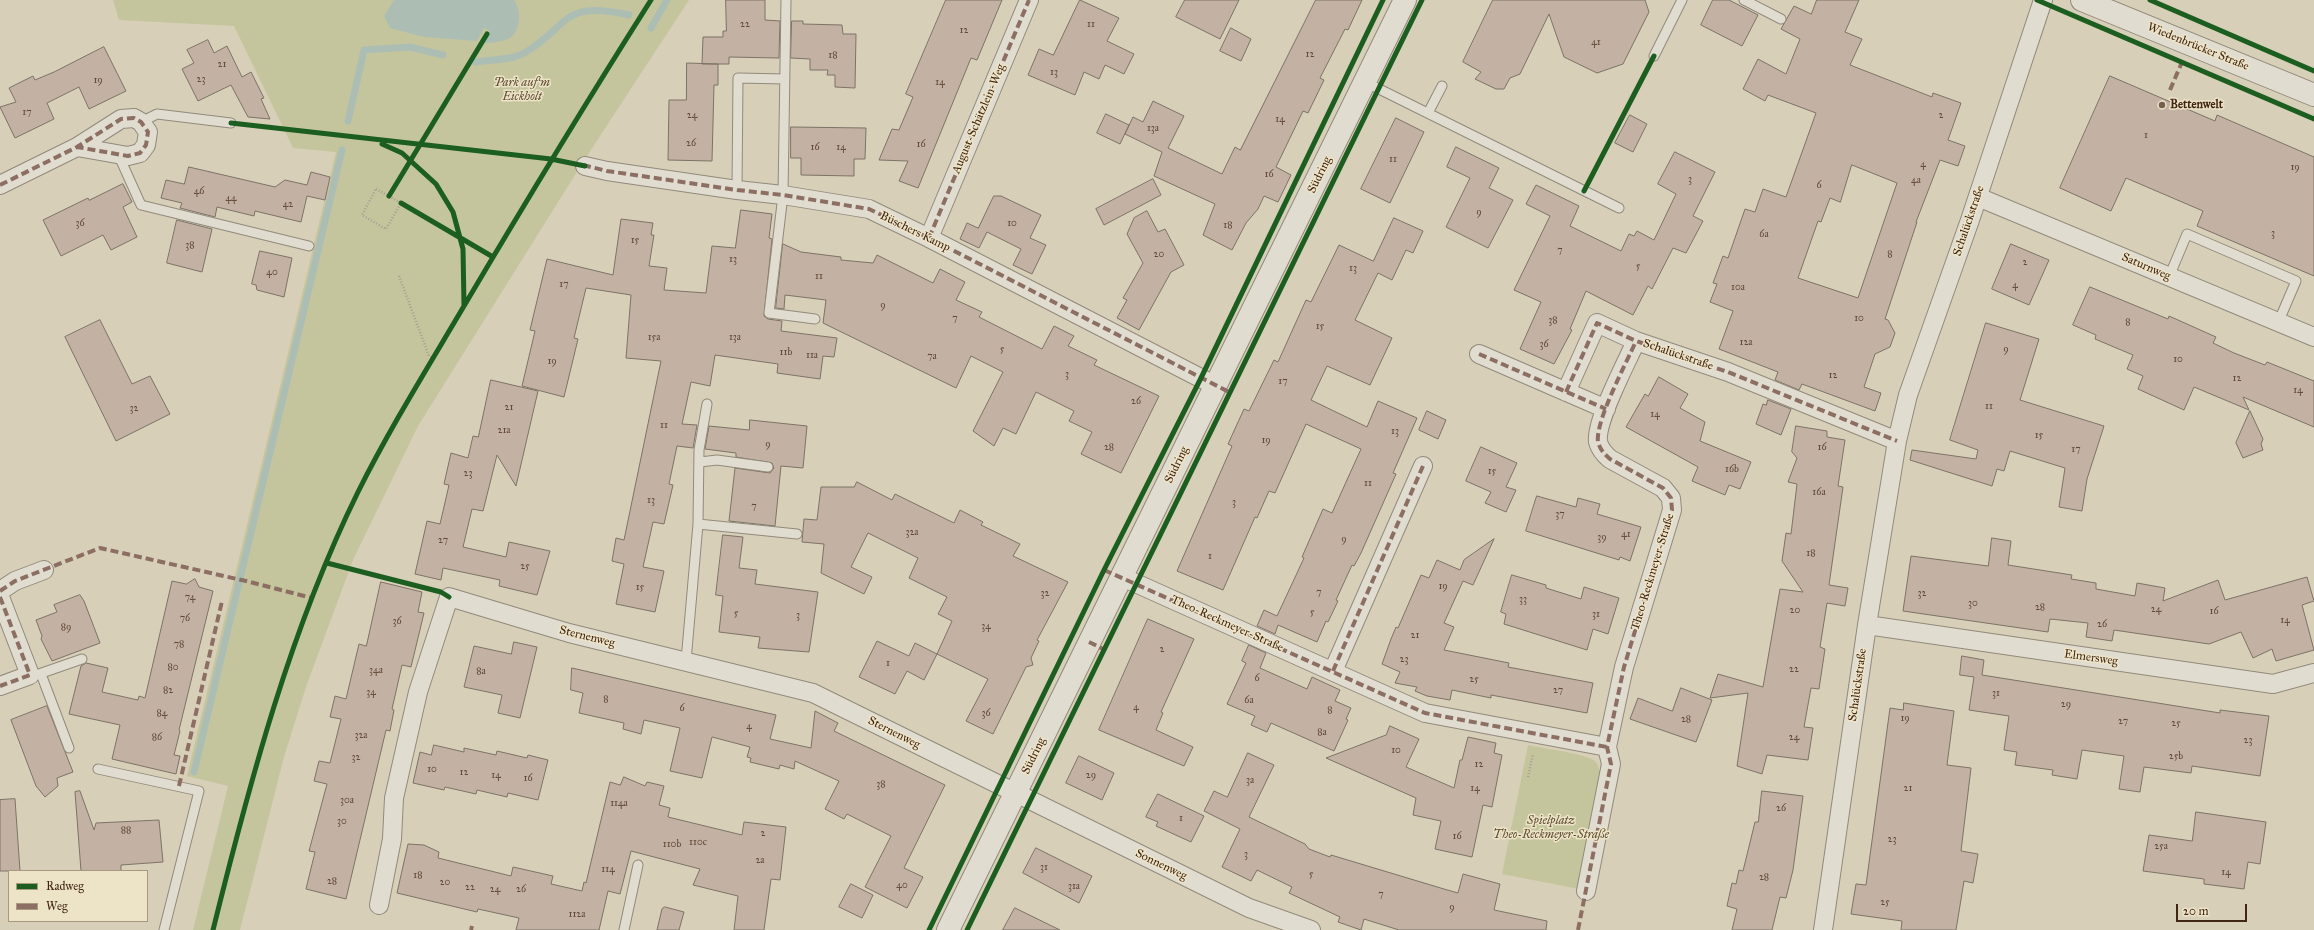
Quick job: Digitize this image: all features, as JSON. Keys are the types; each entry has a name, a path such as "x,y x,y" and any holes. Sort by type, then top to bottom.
{"street":[{"name":"August-Schätzlein-Weg","path":"929,238 1029,0"},
{"name":"Südring","path":"948,930 1405,0"},
{"name":"Schalückstraße","path":"1823,930 1867,625 1897,441 1908,395 1978,197 2043,0"},
{"name":"Wiedenbrücker Straße","path":"2082,0 2314,95"},
{"path":"0,186 77,147 121,118 134,118 141,122 148,132 146,145 140,153 128,156 77,147"},
{"name":"Büschers Kamp","path":"585,166 607,171 737,190 783,195 869,209 929,238 1216,386"},
{"name":"Saturnweg","path":"1978,197 2314,337"},
{"path":"1566,392 1597,323 1636,340"},
{"name":"Schalückstraße","path":"1636,340 1728,372 1897,441"},
{"name":"Theo-Reckmeyer-Straße","path":"1586,891 1610,764 1607,747 1624,667 1672,510 1671,498 1663,488 1602,453 1598,442 1598,432 1606,409 1636,340"},
{"path":"1480,354 1606,409"},
{"path":"1333,671 1423,466"},
{"path":"0,591 15,581 44,570"},
{"name":"Theo-Reckmeyer-Straße","path":"1122,577 1425,713 1607,747"},
{"path":"0,597 36,675 0,686"},
{"name":"Sternenweg","path":"379,905 392,839 394,798 418,692 449,598 569,633 686,660 813,693 1015,794"},
{"name":"Elmersweg","path":"1867,625 2273,684 2314,673"},
{"name":"Sonnenweg","path":"1015,794 1249,908 1311,930"}],"lane":[{"path":"786,0 783,195 769,313 815,319"},
{"path":"1654,56 1682,0"},
{"path":"1744,0 1781,19"},
{"path":"737,190 738,78 785,79"},
{"path":"1366,82 1619,208"},
{"path":"1428,113 1442,86"},
{"path":"141,122 157,114 231,123"},
{"path":"118,154 141,205 309,246"},
{"path":"2169,277 2187,234 2296,281 2278,322"},
{"path":"686,660 698,524 699,450 707,404"},
{"path":"700,462 717,460 768,467"},
{"path":"698,524 797,534"},
{"path":"69,748 36,675 82,659"},
{"path":"98,769 199,791 164,930"},
{"path":"624,930 638,865"}],"path":[{"path":"376,189 401,203 386,229 362,215 376,189"},
{"path":"399,276 429,356 433,358"}],"green space":[{"name":"Park auf‘m Eickholt","path":"113,0 689,0 585,159 418,426 353,560 306,687 284,757 240,930 193,930 228,786 187,776 336,152 293,148 234,26 119,20"},
{"name":"Spielplatz Theo-Reckmeyer-Straße","path":"1528,745 1591,758 1598,765 1600,782 1579,889 1502,874"}],"shaded area":[{"path":"394,0 514,0 517,4 519,15 518,27 516,32 508,39 496,42 483,43 490,31 484,28 477,41 424,37 390,28 384,16"}],"building":[{"path":"726,0 765,0 765,20 780,21 779,58 729,57 729,64 702,64 703,37 723,37 723,31 726,31"},
{"path":"946,0 1002,0 977,60 971,58 918,188 899,181 908,161 879,160 892,129 899,130 913,97 906,94"},
{"path":"1080,0 1119,18 1107,41 1134,54 1124,74 1105,65 1099,79 1084,72 1075,95 1028,75 1039,49 1053,55"},
{"path":"1185,0 1239,0 1220,39 1176,17"},
{"path":"1316,0 1362,0 1348,30 1345,29 1320,78 1324,80 1308,113 1303,111 1276,167 1291,175 1278,202 1264,196 1258,209 1246,223 1232,250 1203,235 1215,204 1154,176 1162,152 1125,134 1133,117 1143,122 1153,101 1184,116 1168,148 1222,174 1235,147 1240,150"},
{"path":"1493,0 1645,0 1649,12 1623,64 1597,73 1564,57 1549,14 1520,74 1510,78 1504,89 1496,89 1475,79 1481,72 1463,62"},
{"path":"1713,0 1729,0 1758,15 1742,46 1701,25"},
{"path":"1817,0 1859,0 1845,32 1862,39 1850,65 1932,97 1933,93 1961,103 1948,140 1965,146 1958,166 1940,160 1916,222 1885,319 1888,320 1895,333 1890,347 1875,354 1864,387 1881,393 1875,411 1802,384 1799,390 1775,380 1778,372 1719,349 1733,311 1710,302 1717,284 1713,283 1723,256 1728,258 1745,209 1755,212 1763,189 1786,197 1816,113 1768,95 1765,101 1743,89 1758,59 1786,74 1800,39 1781,29 1794,6 1811,14","holes":["1852,165 1897,183 1858,298 1798,278 1818,221 1821,222 1830,198 1840,202"]},
{"path":"792,21 803,21 803,24 842,25 843,34 856,34 855,88 835,87 835,75 827,75 828,70 810,70 810,59 791,58"},
{"path":"1231,28 1251,39 1241,61 1220,51"},
{"path":"208,40 214,53 227,46 242,77 251,72 264,98 261,99 270,119 248,117 231,85 198,101 182,69 194,63 187,50"},
{"path":"104,47 126,91 89,109 79,87 47,103 54,119 15,138 0,107 16,102 9,88 33,76 35,80 54,72"},
{"path":"687,63 718,64 718,85 714,85 712,161 668,160 669,100 686,100"},
{"path":"2110,76 2215,121 2217,115 2314,157 2314,276 2197,226 2203,211 2126,178 2111,211 2060,188"},
{"path":"1106,114 1129,125 1120,144 1097,133"},
{"path":"1630,115 1647,124 1633,152 1615,143"},
{"path":"1396,118 1424,132 1390,203 1361,189"},
{"path":"791,127 866,128 865,159 854,159 854,176 801,175 801,158 791,158"},
{"path":"1456,147 1499,168 1489,188 1513,200 1488,248 1446,227 1470,178 1447,167"},
{"path":"1675,152 1715,172 1693,216 1703,221 1686,253 1673,248 1652,289 1648,286 1633,315 1586,291 1570,329 1572,330 1554,364 1520,349 1541,302 1514,290 1550,216 1526,204 1536,185 1579,206 1570,226 1621,251 1629,234 1634,236 1637,231 1654,240 1676,194 1658,184"},
{"path":"189,167 275,187 285,180 307,185 311,172 330,177 325,200 307,196 301,222 255,211 254,216 217,207 215,217 180,208 182,203 161,198 166,180 184,184"},
{"path":"1153,179 1161,195 1104,225 1096,209"},
{"path":"123,184 132,202 123,207 137,237 111,250 103,235 61,256 43,220 88,198 89,200"},
{"path":"994,196 1001,196 1041,215 1030,238 1046,245 1032,274 1013,265 1021,249 987,232 979,248 960,239 967,223 978,228"},
{"path":"741,210 772,214 769,238 772,239 764,316 768,319 782,321 781,331 837,338 834,357 823,356 820,379 777,373 778,364 715,355 710,386 691,382 682,424 697,425 693,448 677,446 669,484 673,485 664,524 653,522 643,567 664,571 655,612 616,604 624,564 612,561 616,538 624,540 661,361 626,358 631,295 586,288 574,338 578,339 564,397 522,386 535,331 530,330 547,259 613,275 621,219 653,223 651,235 654,235 649,266 667,268 664,290 706,293 712,246 735,248"},
{"path":"1147,211 1158,232 1165,229 1184,265 1171,272 1139,330 1117,318 1127,300 1123,298 1143,263 1127,234 1134,218"},
{"path":"1394,218 1423,231 1413,253 1406,250 1392,280 1378,273 1355,320 1392,338 1370,385 1327,366 1311,400 1367,427 1378,401 1417,418 1393,473 1396,474 1361,553 1354,566 1352,565 1336,600 1338,601 1328,622 1326,621 1317,642 1278,625 1275,634 1257,626 1264,610 1277,616 1304,558 1302,557 1323,509 1332,513 1361,449 1306,424 1275,493 1269,491 1257,518 1255,517 1223,590 1177,571 1232,446 1228,444 1244,409 1249,411 1274,360 1278,362 1306,300 1311,302 1339,245 1373,261"},
{"path":"177,220 212,229 202,272 167,263"},
{"path":"783,244 801,252 841,257 841,260 873,263 877,255 933,283 940,269 965,282 956,300 982,312 979,317 1042,349 1054,326 1074,336 1068,346 1097,360 1094,365 1159,396 1121,473 1081,454 1092,432 1069,421 1074,411 1036,392 1016,434 1003,428 994,446 973,431 1003,372 971,356 956,388 823,323 826,300 785,295 784,309 776,308"},
{"path":"2011,244 2049,260 2029,305 1992,289"},
{"path":"260,251 292,258 284,297 257,290 256,285 252,284"},
{"path":"2090,287 2168,319 2169,316 2216,337 2213,343 2234,353 2265,365 2267,362 2314,381 2314,427 2243,397 2249,410 2194,387 2184,410 2138,389 2143,376 2127,369 2133,355 2095,339 2096,335 2073,325"},
{"path":"100,320 132,384 150,376 170,414 116,441 65,337"},
{"path":"1986,323 2039,339 2020,400 2104,426 2087,479 2082,511 2059,507 2065,468 2010,451 2004,471 1997,469 1992,486 1910,460 1912,450 1976,459 1978,450 1950,440"},
{"path":"1659,377 1688,394 1680,408 1705,422 1700,441 1751,462 1740,489 1729,485 1725,495 1692,481 1698,467 1626,427 1645,394 1648,396"},
{"path":"491,380 538,391 516,486 497,455 483,511 472,509 463,547 506,557 509,542 550,551 537,595 499,586 500,580 443,568 441,580 415,574 427,521 440,524 449,485 444,484 451,453 468,458 473,436 478,437"},
{"path":"1768,400 1791,409 1781,435 1756,424 1763,404 1766,405"},
{"path":"1427,411 1446,420 1438,439 1419,430"},
{"path":"2250,411 2263,439 2261,444 2263,450 2243,458 2236,443"},
{"path":"750,420 807,426 803,468 781,466 775,526 729,521 735,468 770,473 774,468 772,463 736,457 736,453 705,449 709,426 749,430"},
{"path":"1796,426 1827,431 1827,437 1845,440 1838,486 1843,487 1829,585 1848,588 1845,606 1827,603 1820,647 1825,649 1819,689 1811,688 1804,727 1813,728 1808,760 1767,755 1762,774 1737,766 1748,693 1710,698 1718,674 1763,687 1780,589 1803,592 1782,561 1786,533 1791,534 1797,484 1788,482 1797,458 1792,452"},
{"path":"1481,447 1517,463 1506,487 1516,490 1506,512 1485,503 1491,492 1466,481"},
{"path":"857,482 892,500 895,494 954,523 960,510 983,522 981,525 1020,544 1013,556 1068,582 1037,640 1039,641 1031,658 1033,665 1026,667 993,734 966,721 988,679 937,654 952,621 938,614 947,597 909,578 918,558 868,533 851,567 872,577 864,594 821,573 824,544 802,542 804,519 817,520 821,487 854,487"},
{"path":"1537,496 1576,507 1578,498 1600,504 1597,514 1641,527 1630,561 1620,557 1619,560 1526,531"},
{"path":"723,535 743,537 739,568 757,570 755,584 818,592 809,652 758,648 760,637 719,632 723,596 716,595"},
{"path":"1992,538 2011,541 2008,565 2072,575 2071,579 2096,583 2096,589 2135,596 2137,583 2165,588 2163,601 2218,580 2225,600 2307,577 2314,601 2302,605 2314,650 2276,661 2272,649 2253,658 2241,632 2209,644 2114,630 2112,641 2086,637 2088,623 2050,619 2048,632 1903,611 1911,556 1988,566"},
{"path":"1494,539 1473,585 1463,581 1444,623 1454,627 1444,650 1509,663 1508,667 1593,683 1587,713 1491,695 1491,698 1452,690 1450,700 1427,696 1415,691 1417,687 1395,683 1400,672 1382,664 1396,627 1398,628 1421,575 1429,578 1437,560 1460,570 1464,560"},
{"path":"1512,575 1546,585 1546,588 1581,599 1584,587 1619,598 1608,634 1593,629 1587,650 1504,624 1506,614 1501,612"},
{"path":"195,579 199,587 213,591 179,730 174,755 180,756 176,774 112,759 120,725 69,714 81,666 86,663 108,668 102,692 138,700 139,696 145,698 172,581 186,584"},
{"path":"381,582 422,592 418,612 424,613 411,667 402,665 392,709 394,710 390,731 386,730 346,899 306,889 315,852 309,851 327,784 314,781 319,761 330,763 341,719 330,717 335,696 346,699 359,644 366,646"},
{"path":"80,595 84,601 100,643 52,661 41,639 42,636 36,620 57,612 54,605"},
{"path":"1148,619 1194,639 1161,712 1163,713 1156,730 1193,747 1184,766 1099,730"},
{"path":"877,641 909,656 915,643 937,654 924,680 907,671 895,694 859,677"},
{"path":"514,642 537,647 520,718 498,713 502,695 464,687 474,646 511,654"},
{"path":"1249,645 1266,653 1260,668 1307,689 1312,677 1340,690 1335,701 1351,708 1346,719 1348,720 1334,751 1271,723 1267,732 1251,725 1255,716 1227,704 1246,663 1242,661"},
{"path":"1962,656 1984,660 1982,675 2220,713 2220,710 2269,716 2260,776 2192,766 2191,773 2144,767 2140,792 2119,789 2124,756 2082,750 2077,779 2052,775 2053,770 2015,765 2017,752 2004,750 2009,716 1969,710 1974,677 1960,675"},
{"path":"572,668 776,715 770,739 811,748 815,711 838,723 834,731 945,785 904,868 923,877 907,908 865,887 891,836 847,814 844,819 825,809 839,781 795,761 794,769 780,765 779,769 750,762 751,758 747,757 750,747 712,737 702,778 670,771 680,728 644,720 641,734 623,729 624,723 579,713 583,693 571,690"},
{"path":"1681,688 1712,700 1696,742 1630,719 1638,698 1672,711"},
{"path":"1904,703 1954,711 1947,765 1971,768 1961,851 1978,854 1973,883 1964,881 1956,930 1901,930 1902,921 1851,914 1856,884 1866,885 1890,708 1903,710"},
{"path":"47,706 73,772 57,778 58,786 45,797 36,786 11,720"},
{"path":"1390,726 1419,739 1406,767 1454,788 1460,760 1462,760 1468,737 1496,743 1494,753 1502,755 1492,807 1483,805 1472,857 1435,849 1441,821 1413,815 1416,798 1326,758 1386,735"},
{"path":"434,745 464,752 464,748 496,755 497,751 527,758 528,755 548,760 538,800 508,793 507,797 477,790 476,794 445,787 444,790 413,783 420,752 431,755"},
{"path":"1248,753 1274,765 1249,817 1305,844 1309,849 1330,857 1331,855 1458,893 1463,874 1500,884 1494,910 1547,921 1546,930 1399,930 1364,919 1361,930 1338,922 1340,917 1289,893 1292,887 1257,870 1251,881 1222,867 1240,829 1204,811 1214,791 1227,797"},
{"path":"1079,756 1114,773 1102,800 1066,783"},
{"path":"624,777 645,786 647,782 664,786 659,805 670,808 668,817 742,835 744,822 786,827 780,880 771,879 764,930 734,930 738,896 693,885 700,869 631,851 620,894 608,891 599,930 516,930 519,918 478,909 477,912 397,893 408,844 424,845 439,852 438,858 511,876 513,867 553,876 551,884 582,891 584,882 586,883 610,782 620,785"},
{"path":"80,791 94,830 96,823 159,820 163,862 121,865 121,870 81,870 75,792"},
{"path":"1762,791 1803,796 1793,870 1786,898 1780,897 1772,930 1732,930 1737,909 1727,906 1732,883 1736,884 1739,870 1743,871 1755,822 1758,822"},
{"path":"1158,794 1204,816 1191,842 1156,826 1158,822 1146,817"},
{"path":"15,799 20,870 0,871 0,800"},
{"path":"2196,812 2266,822 2260,864 2248,862 2244,889 2204,884 2204,879 2143,871 2149,835 2192,841"},
{"path":"1036,848 1092,876 1079,903 1023,873"},
{"path":"851,884 873,895 862,918 839,907"},
{"path":"665,907 684,912 679,930 657,930 662,909"},
{"path":"1015,908 1060,930 1003,930"}],"waterway":[{"path":"651,28 667,0"},
{"path":"475,62 520,55 541,42 569,17 579,13 607,11 629,15"},
{"path":"348,121 364,50 410,47 443,55"},
{"path":"194,772 342,150"}],"marked path":[{"path":"929,238 1029,0"},
{"path":"2170,90 2182,62"},
{"path":"0,185 77,147 121,119 134,118 141,122 148,132 146,145 140,153 128,156 77,147"},
{"path":"583,165 607,171 737,190 783,195 869,209 929,238 1231,393"},
{"path":"1566,392 1597,323 1636,341 1728,372 1897,441"},
{"path":"1578,930 1611,764 1607,747 1624,667 1672,510 1671,498 1663,488 1610,459 1602,451 1598,442 1598,432 1606,406 1636,341"},
{"path":"1479,354 1606,409"},
{"path":"1333,671 1423,466"},
{"path":"0,591 15,581 100,548 246,581 312,598"},
{"path":"1104,570 1425,713 1607,747"},
{"path":"0,597 30,675 0,686"},
{"path":"179,786 222,601"},
{"path":"1089,642 1103,649"},
{"path":"471,930 472,926"}],"cycle path":[{"path":"213,930 257,762 292,652 334,544 358,492 396,421 487,267 651,0"},
{"path":"929,930 1104,570 1201,378 1383,0"},
{"path":"967,930 1422,0"},
{"path":"2037,0 2314,119"},
{"path":"2150,0 2314,71"},
{"path":"389,196 487,34"},
{"path":"1584,191 1654,56"},
{"path":"231,123 551,159 585,166"},
{"path":"382,144 402,153 436,184 453,212 463,249 464,306"},
{"path":"401,203 493,257"},
{"path":"327,563 441,592 449,597"}],"place":[{"name":"Bettenwelt","path":"2162,105"}]}
